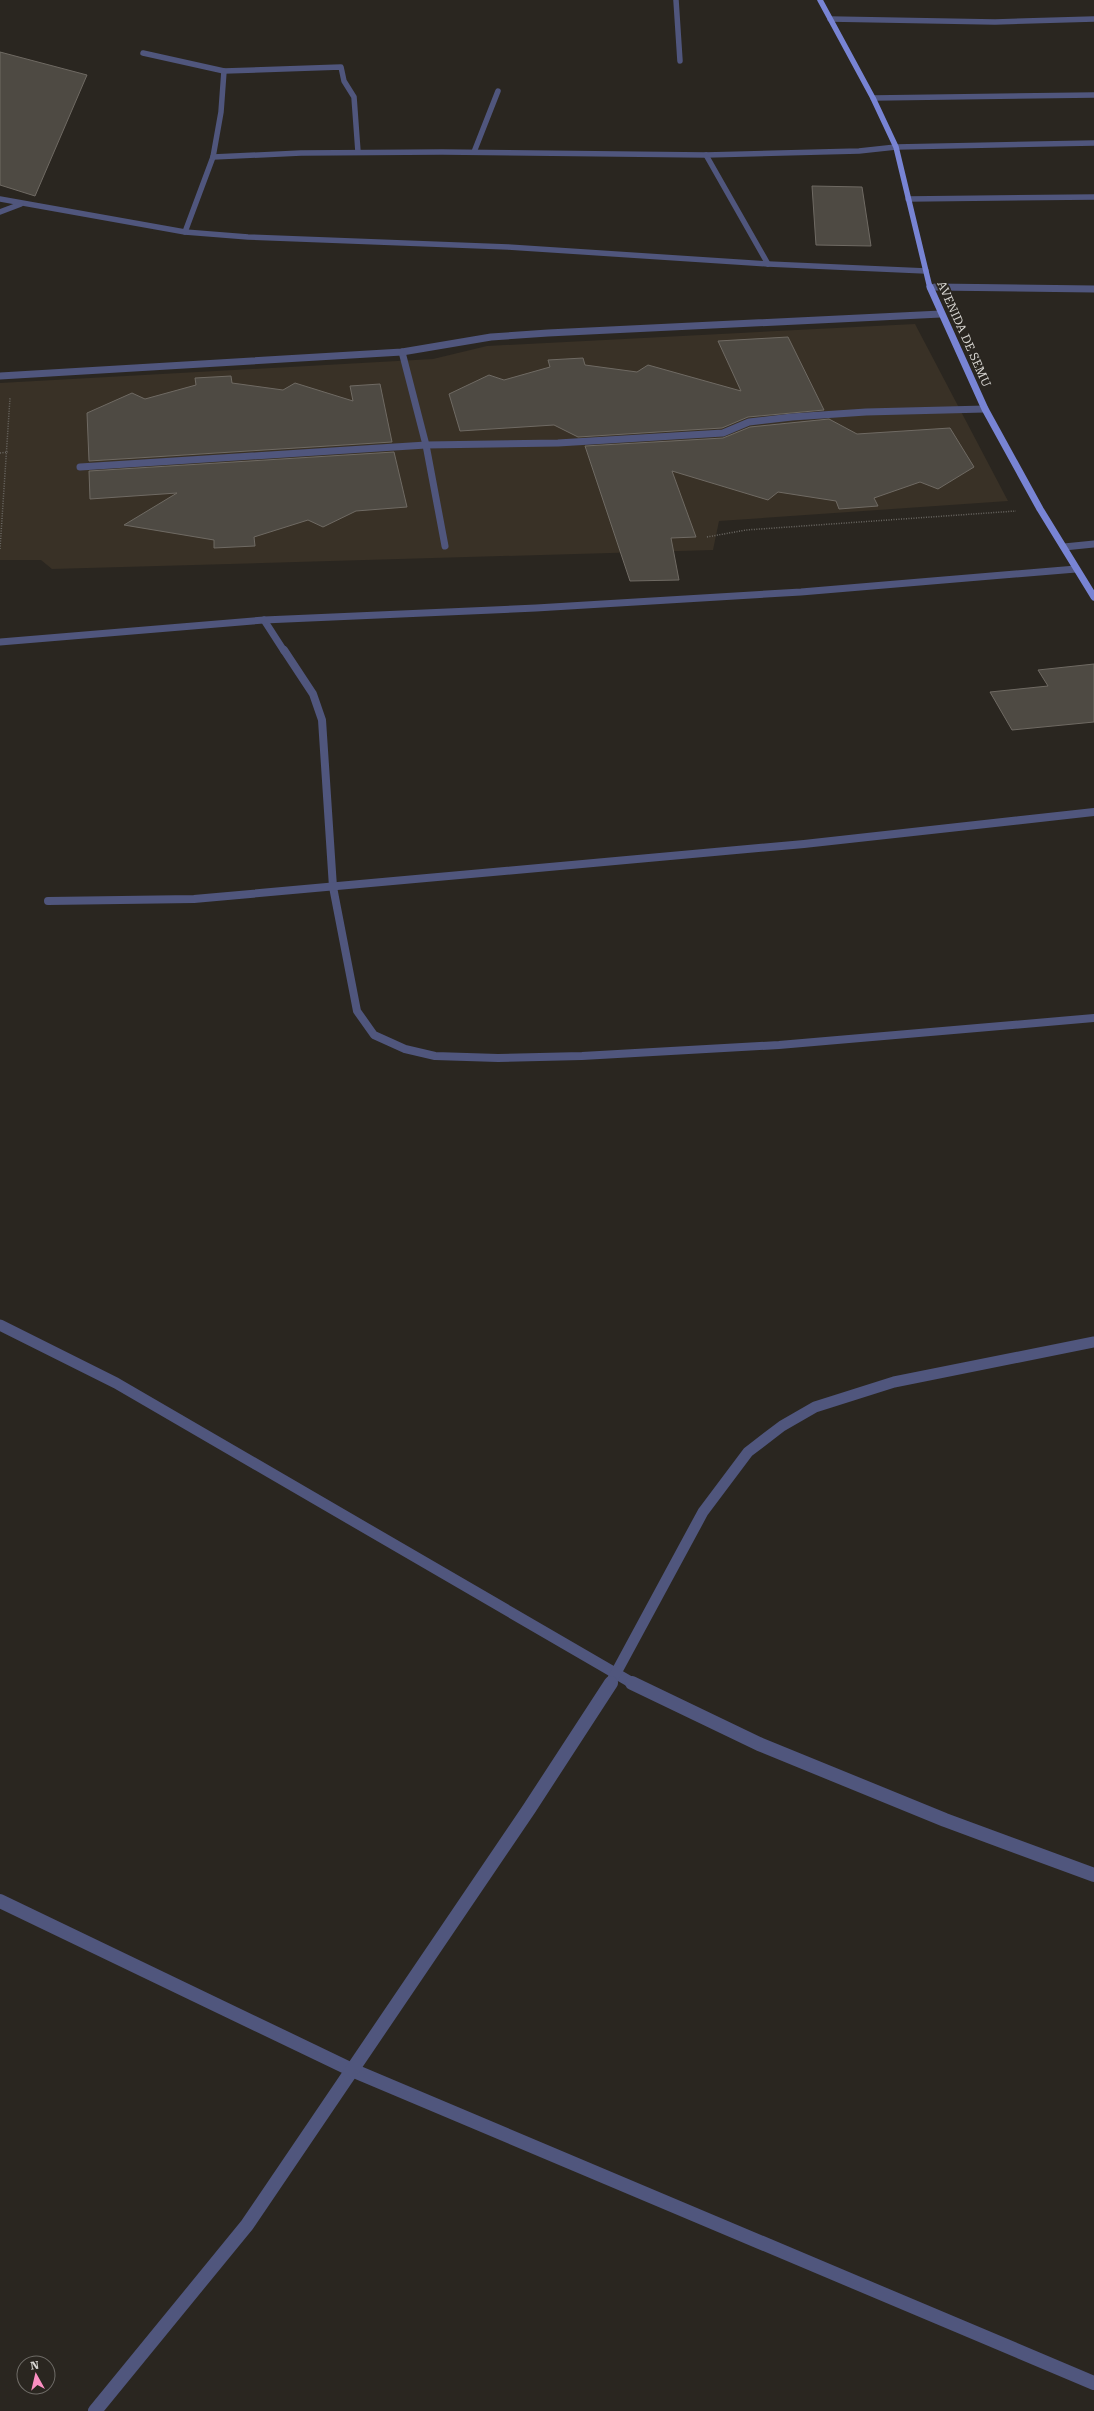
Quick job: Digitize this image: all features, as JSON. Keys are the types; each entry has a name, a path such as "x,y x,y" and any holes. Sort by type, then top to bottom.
{"main road":[{"name":"AVENIDA DE SEMU","path":"820,0 873,98 896,147 930,287 941,314 985,409 1040,509 1094,597"}],"street":[{"path":"676,0 680,61"},
{"path":"830,19 995,22 1094,19"},
{"path":"143,53 209,66 224,71 342,67 344,81 354,97 358,152"},
{"path":"185,232 213,157 221,112 224,71"},
{"path":"474,152 498,91"},
{"path":"873,98 1094,95"},
{"path":"213,157 358,152 474,152 706,156 859,151 896,147 1094,143"},
{"path":"706,156 768,264"},
{"path":"908,199 1094,197"},
{"path":"0,199 21,204 185,232 300,240 508,247 768,264 926,271"},
{"path":"0,212 21,204"},
{"path":"930,287 1094,289"},
{"path":"0,376 402,352 491,337 548,333 941,314"},
{"path":"402,352 426,445 445,546"},
{"path":"80,467 426,445 558,442 723,433 749,422 792,417 866,412 985,409"},
{"path":"1064,547 1094,544"},
{"path":"0,642 264,620 544,607 801,592 1076,569"},
{"path":"264,620 313,694 322,720 333,887 357,1011 374,1035 405,1049 435,1056 498,1058 661,1052 937,1033 1094,1018"},
{"path":"48,901 194,899 804,844 1094,812"},
{"path":"0,1325 116,1383 400,1547 616,1676 766,1746 945,1820 1094,1875"},
{"path":"95,2411 247,2225 529,1809 616,1676 703,1512 748,1452 782,1426 816,1407 852,1394 894,1382 1094,1342"},
{"path":"0,1901 352,2070 1094,2383"}],"path":[{"path":"0,549 8,452 10,376"},
{"path":"0,453 8,452"},
{"path":"706,537 746,530 1040,509"}],"shaded area":[{"path":"915,324 1008,501 719,521 713,550 52,569 41,560 0,560 0,383 433,359 487,346"}],"building":[{"path":"0,52 87,75 35,196 0,185"},
{"path":"812,186 862,187 871,246 816,245"},
{"path":"788,337 824,410 748,417 722,428 578,437 554,425 460,431 449,394 489,375 504,380 550,367 548,360 583,358 585,365 637,372 648,365 741,391 718,341"},
{"path":"231,376 232,383 283,390 295,383 353,401 350,386 380,384 392,442 89,461 87,413 132,393 145,399 196,385 195,378"},
{"path":"829,419 857,434 950,428 974,467 938,489 920,482 874,498 878,506 839,509 836,501 778,492 768,500 672,471 696,537 671,538 679,580 630,581 585,446 723,438 750,427"},
{"path":"394,452 407,507 356,511 323,527 308,520 254,537 255,546 214,548 214,540 124,525 177,493 90,499 89,471"},
{"path":"1094,664 1094,722 1012,730 990,692 1048,686 1038,670"}]}
